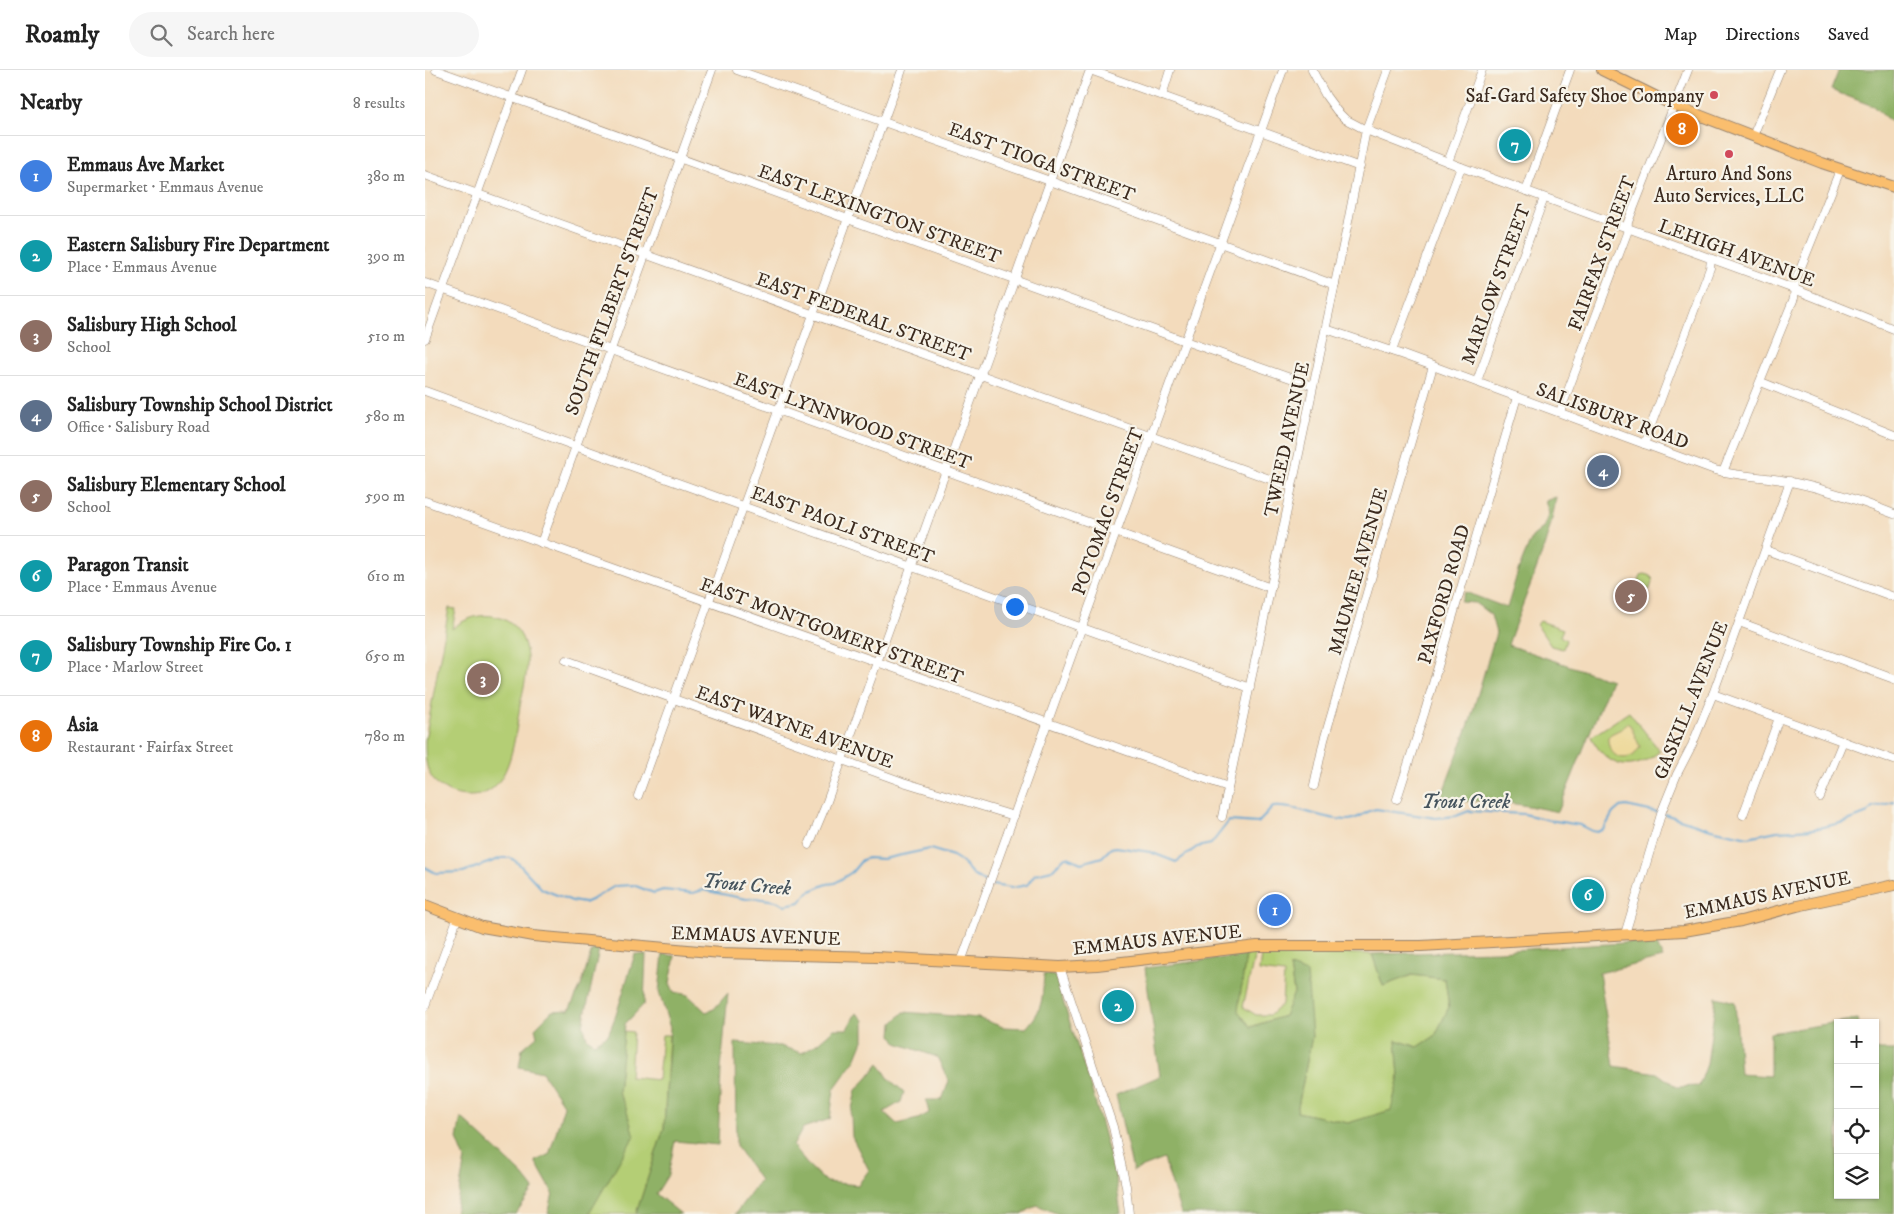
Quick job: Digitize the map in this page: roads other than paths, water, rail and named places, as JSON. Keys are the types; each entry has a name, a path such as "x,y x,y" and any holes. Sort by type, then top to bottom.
{"main road":[{"path":"1603,70 1673,105 1840,170 1894,187"},
{"name":"EMMAUS AVENUE","path":"425,905 482,927 514,934 631,946 721,953 876,957 1059,967 1097,965 1257,946 1421,946 1684,931 1894,885"}],"street":[{"name":"EAST LEXINGTON STREET","path":"436,70 1313,386"},
{"path":"425,339 522,70"},
{"name":"SOUTH FILBERT STREET","path":"541,543 712,70"},
{"name":"EAST TIOGA STREET","path":"737,70 1335,285"},
{"path":"638,796 902,70"},
{"path":"809,846 825,807 947,471 1090,70 1360,167"},
{"path":"1162,96 1170,70"},
{"name":"POTOMAC STREET","path":"961,962 1283,70"},
{"name":"LEHIGH AVENUE","path":"1312,70 1326,96 1337,111 1349,121 1366,130 1894,329"},
{"name":"TWEED AVENUE","path":"1222,818 1360,167 1366,130 1388,70"},
{"path":"1448,162 1482,70"},
{"name":"MARLOW STREET","path":"1525,191 1570,70"},
{"name":"FAIRFAX STREET","path":"1560,412 1627,233 1628,222 1688,70"},
{"path":"1753,136 1780,70"},
{"path":"1392,351 1461,167"},
{"path":"1723,472 1761,382 1793,298 1795,282 1840,170"},
{"name":"EAST FEDERAL STREET","path":"425,175 1292,487"},
{"name":"MARLOW STREET","path":"1477,382 1544,198"},
{"path":"1644,444 1711,259"},
{"name":"EAST LYNNWOOD STREET","path":"425,283 1271,588"},
{"name":"SALISBURY ROAD","path":"1326,329 1392,351 1723,472 1790,481 1865,503 1894,514"},
{"name":"MAUMEE AVENUE","path":"1314,786 1324,740 1433,366"},
{"path":"1761,382 1894,435"},
{"name":"EAST PAOLI STREET","path":"425,391 1250,688"},
{"name":"PAXFORD ROAD","path":"1397,799 1425,711 1517,397"},
{"name":"GASKILL AVENUE","path":"1625,934 1661,814 1713,694 1790,481"},
{"name":"EAST MONTGOMERY STREET","path":"425,501 1228,787"},
{"path":"1765,550 1894,597"},
{"path":"1739,622 1894,679"},
{"name":"EAST WAYNE AVENUE","path":"567,660 903,782 1014,816"},
{"path":"1713,694 1894,760"},
{"path":"1743,815 1779,718"},
{"path":"1820,797 1843,741"},
{"path":"425,1006 457,918"},
{"path":"1059,967 1113,1127 1126,1186 1129,1214"}],"waterway":[{"name":"Trout Creek","path":"1664,814 1711,829 1748,837 1777,831 1814,829 1845,822 1868,813 1872,808 1894,802"},
{"name":"Trout Creek","path":"992,885 1011,888 1027,885 1035,874 1052,870 1065,857 1081,863 1102,857 1111,848 1116,847 1150,852 1176,862 1197,847 1211,844 1229,821 1258,823 1273,807 1291,808 1328,818 1347,820 1355,819 1376,809 1436,818 1456,816 1469,811 1524,814 1580,825 1597,832 1604,829 1613,813 1620,807 1626,806 1659,813"},
{"name":"Trout Creek","path":"425,867 436,873 463,872 502,858 511,858 542,889 572,901 584,903 615,886 633,885 654,893 663,890 693,893 703,890 746,899 756,898 776,901 785,905 800,902 808,892 827,884 835,883 852,872 862,860 868,858 883,859 930,849 953,856 961,861 974,876 988,883"}],"place":[{"name":"Saf-Gard Safety Shoe Company","path":"1714,95"},
{"name":"Asia","path":"1682,129"},
{"name":"Salisbury Township Fire Co. 1","path":"1515,145"},
{"name":"Arturo And Sons Auto Services, LLC","path":"1729,154"},
{"name":"Salisbury Township School District","path":"1603,471"},
{"name":"Salisbury Elementary School","path":"1631,596"},
{"name":"Salisbury High School","path":"483,679"},
{"name":"Paragon Transit","path":"1588,895"},
{"name":"Emmaus Ave Market","path":"1275,910"},
{"name":"Eastern Salisbury Fire Department","path":"1118,1006"}]}
